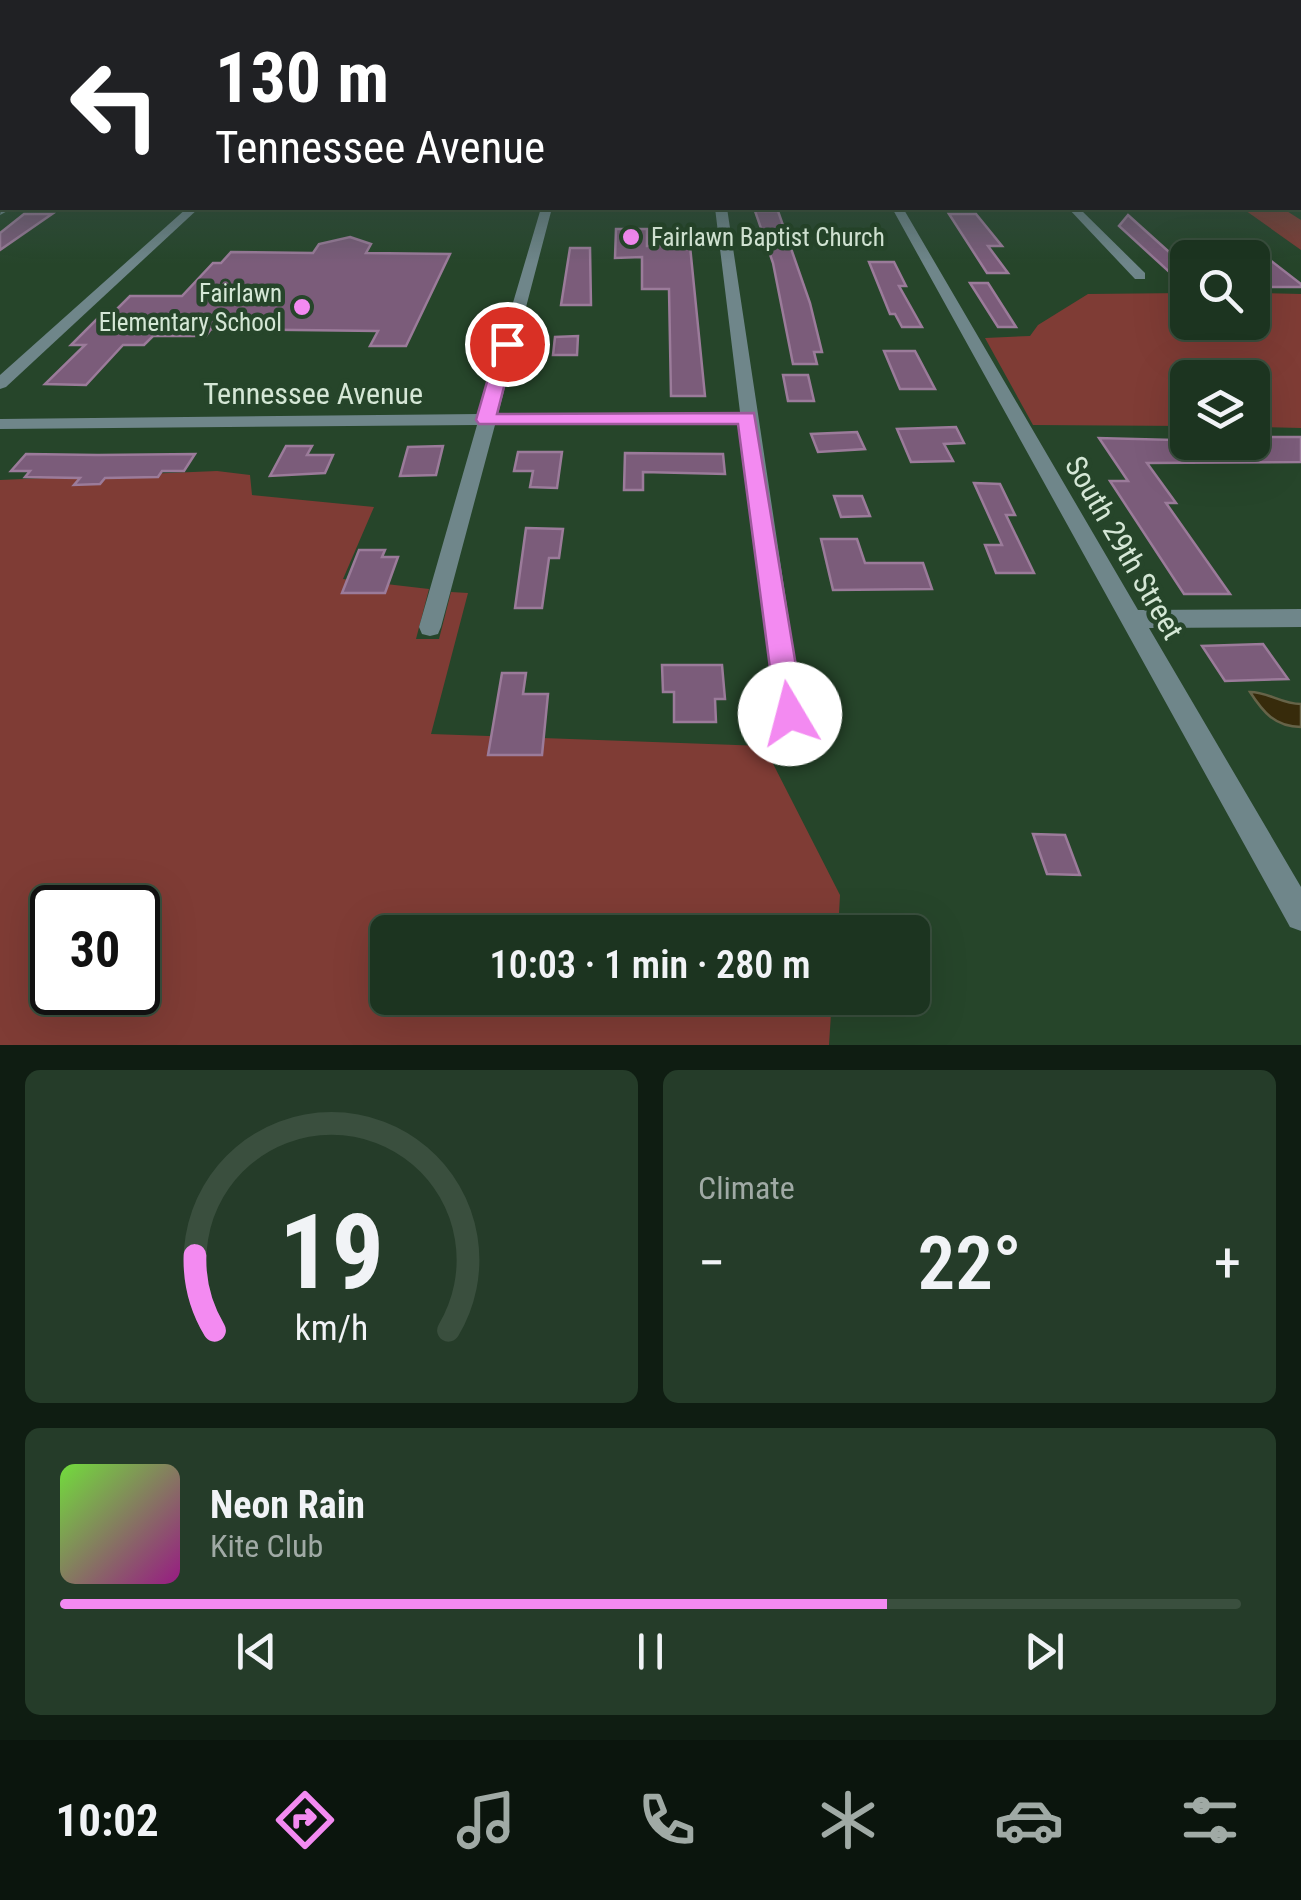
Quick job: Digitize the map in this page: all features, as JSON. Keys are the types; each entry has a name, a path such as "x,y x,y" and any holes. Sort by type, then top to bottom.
{"street":[{"path":"0,384 192,210"},
{"path":"430,628 545,210"},
{"path":"721,210 790,714"},
{"name":"South 29th Street","path":"898,210 1301,916"},
{"path":"1075,210 1140,276"},
{"name":"Tennessee Avenue","path":"0,424 747,418"},
{"path":"1129,619 1301,618"}],"shaded area":[{"path":"1245,210 1285,210 1301,220 1301,250"},
{"path":"1170,293 1170,340 1270,340 1270,293 1301,294 1301,428 1270,427 1270,360 1170,360 1170,426 1033,425 985,338 1030,336 1038,325 1088,294"},
{"path":"217,471 250,475 252,495 374,507 343,579 429,589 416,639 439,639 451,592 468,593 431,734 764,746 840,895 839,915 370,915 370,1015 831,1015 829,1045 0,1045 0,480"},
{"path":"1250,692 1301,704 1301,727 1271,717"}],"building":[{"path":"755,211 778,211 810,303 822,352 814,352 817,364 793,364 773,263"},
{"path":"24,214 52,214 0,250 0,233"},
{"path":"949,214 976,214 1002,246 988,246 1008,273 987,273"},
{"path":"1128,215 1170,253 1170,273 1119,226"},
{"path":"616,229 647,229 647,246 690,246 705,396 671,396 669,289 642,289 642,257 615,258"},
{"path":"350,237 371,244 366,253 450,254 406,346 370,346 378,331 211,329 206,336 153,336 144,345 123,345 86,385 45,384 85,345 71,345 102,314 112,314 130,296 182,296 213,263 221,263 231,252 313,253 319,244"},
{"path":"570,248 590,248 591,305 561,305"},
{"path":"1270,260 1301,284 1301,287 1271,287"},
{"path":"869,262 894,262 906,286 899,286 922,327 902,327 895,314 890,314"},
{"path":"970,283 988,283 1016,327 998,327"},
{"path":"578,336 577,355 553,355 555,337"},
{"path":"884,351 915,351 935,389 900,389"},
{"path":"783,375 808,375 814,401 788,401"},
{"path":"956,427 964,443 944,444 953,461 911,462 897,429"},
{"path":"857,432 865,449 818,452 811,434"},
{"path":"1270,437 1301,437 1301,462 1147,463 1176,503 1166,503 1230,594 1184,594 1110,481 1128,481 1099,438 1170,440 1170,460 1270,460"},
{"path":"286,446 312,446 307,455 333,455 325,473 270,476"},
{"path":"443,446 436,475 400,476 408,447"},
{"path":"518,452 562,452 557,488 530,487 533,471 514,471"},
{"path":"625,453 723,454 725,474 643,472 643,490 624,490"},
{"path":"26,454 195,454 184,471 162,471 158,477 105,478 100,484 74,485 80,478 25,477 30,471 11,471"},
{"path":"974,483 1000,484 1015,515 1006,515 1034,573 996,573 985,545 1002,545"},
{"path":"834,496 862,496 870,516 841,517"},
{"path":"526,528 563,529 559,558 549,558 542,608 515,608"},
{"path":"821,539 857,539 865,563 923,563 932,589 833,590"},
{"path":"359,550 385,550 382,557 398,557 385,593 342,593"},
{"path":"1263,644 1288,679 1225,681 1202,646"},
{"path":"662,665 722,665 725,699 715,699 716,722 674,722 674,692 663,692"},
{"path":"502,673 526,673 523,694 548,694 542,755 488,755"},
{"path":"1033,834 1065,835 1080,875 1047,874"}],"place":[{"name":"Fairlawn Baptist Church","path":"631,237"},
{"name":"Fairlawn Elementary School","path":"302,307"}],"route":[{"path":"507,344 486,420 747,418 790,714"}]}
